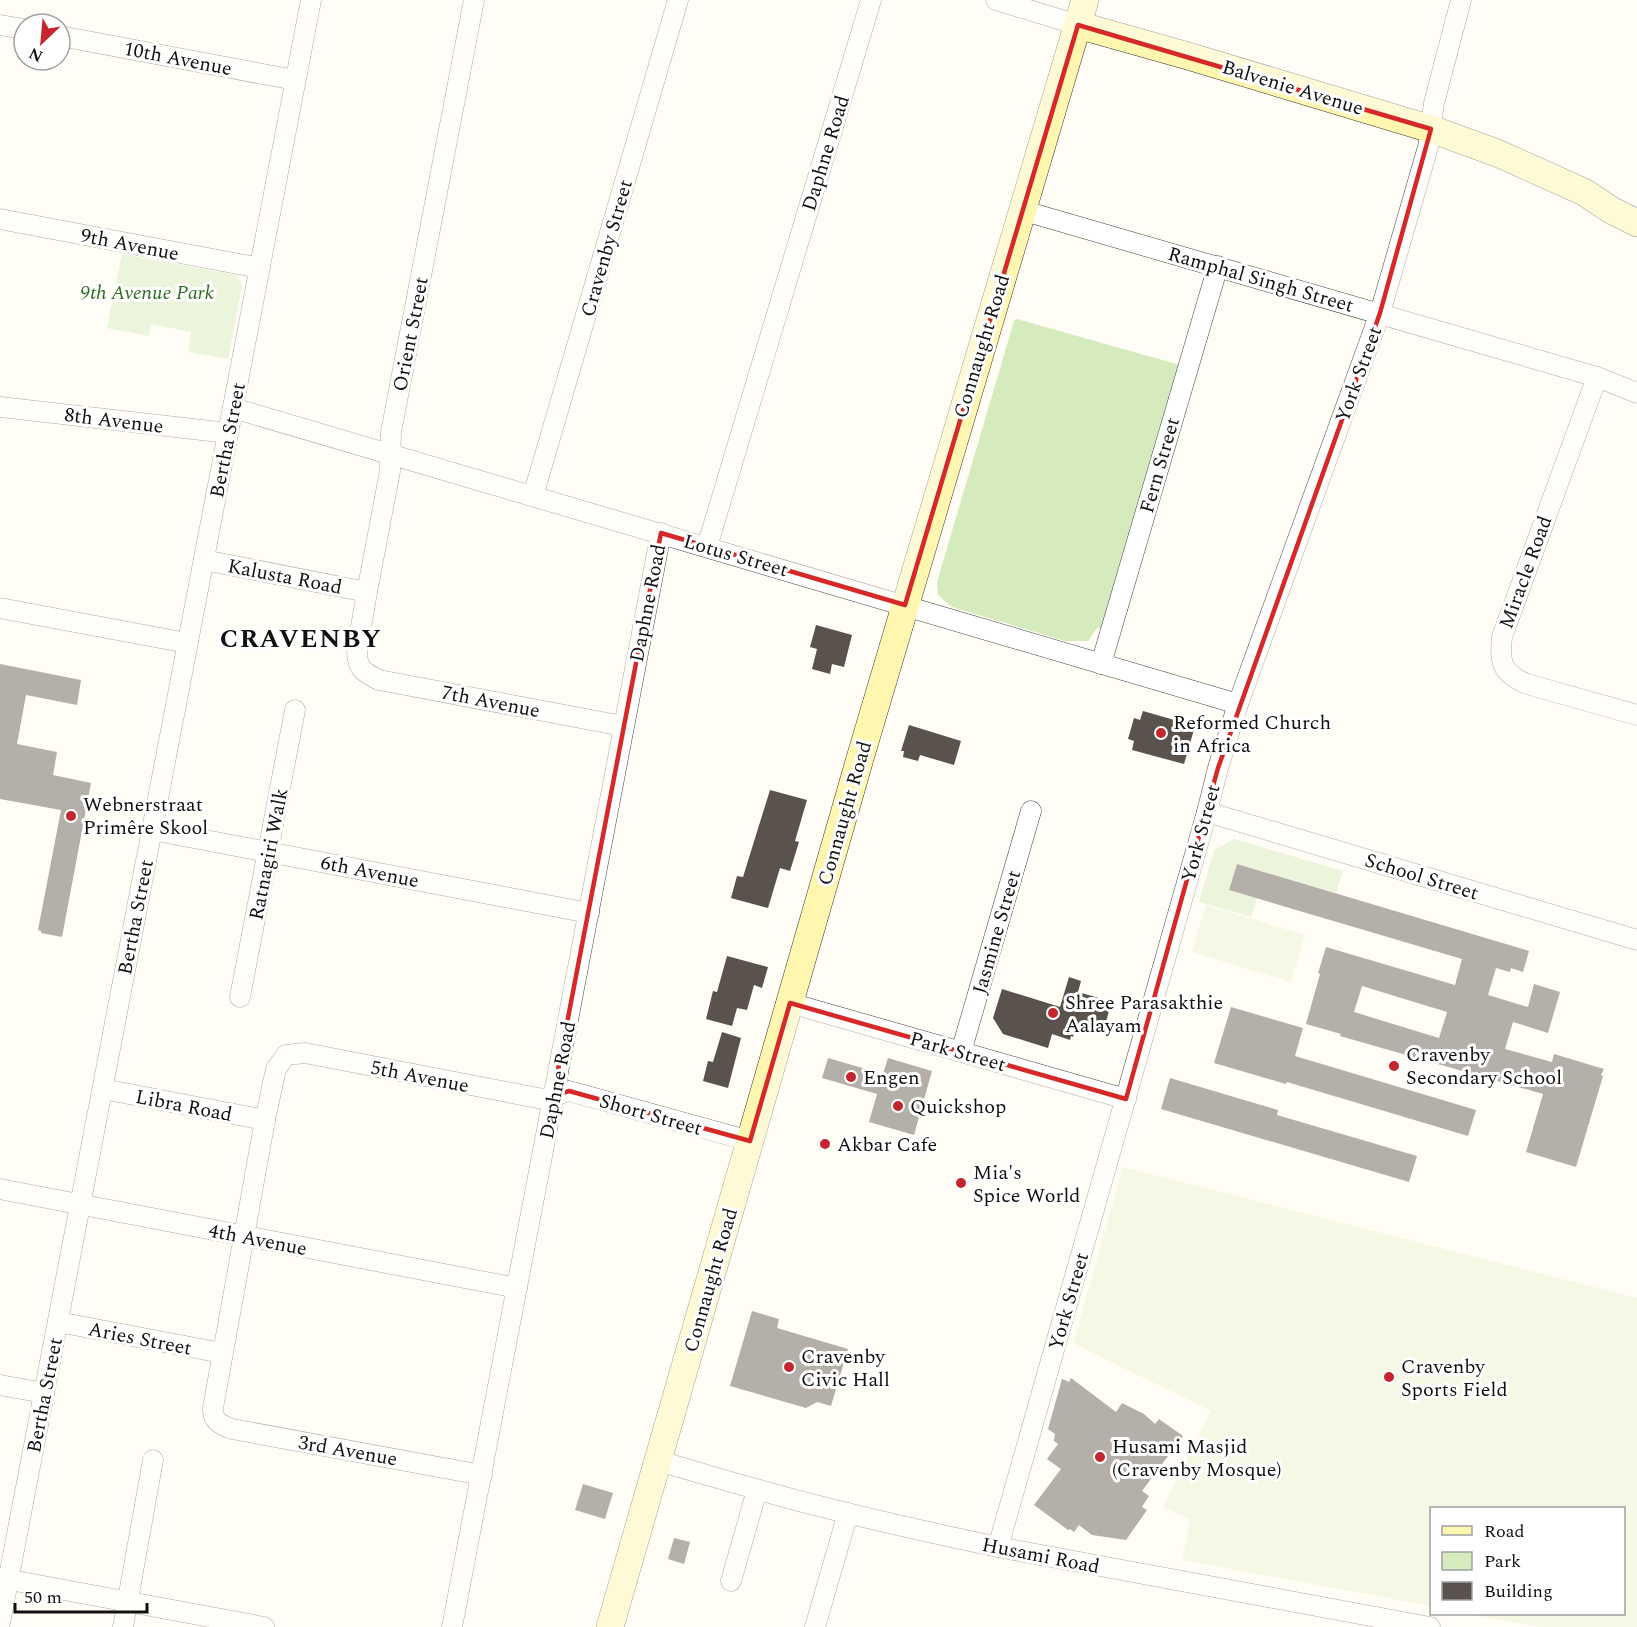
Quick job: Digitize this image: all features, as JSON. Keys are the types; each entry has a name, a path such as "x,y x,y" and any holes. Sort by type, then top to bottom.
{"street":[{"name":"Bertha Street","path":"0,1623 4,1579 81,1204 311,0"},
{"name":"Orient Street","path":"361,669 357,660 357,650 391,466 393,421 474,0"},
{"name":"Cravenby Street","path":"533,496 678,0"},
{"name":"Daphne Road","path":"707,547 871,0"},
{"name":"Balvenie Avenue","path":"996,0 1081,12 1188,56 1431,129 1497,153 1584,192 1611,210 1637,223"},
{"name":"York Street","path":"998,1547 1218,768 1380,313 1428,147 1434,103 1461,0"},
{"name":"Connaught Road","path":"610,1627 905,605 1081,12"},
{"name":"10th Avenue","path":"72,38 296,80"},
{"name":"Balvenie Avenue","path":"1584,192 1616,200 1637,210"},
{"name":"Ramphal Singh Street","path":"1022,210 1597,377 1637,393"},
{"name":"9th Avenue","path":"0,219 260,268"},
{"name":"Fern Street","path":"1101,663 1218,266"},
{"name":"Miracle Road","path":"1597,377 1502,637 1501,659 1507,673 1527,684 1637,715"},
{"name":"8th Avenue","path":"0,407 228,433"},
{"name":"Lotus Street","path":"233,408 1239,704"},
{"name":"Daphne Road","path":"452,1627 661,533"},
{"name":"Kalusta Road","path":"204,560 367,592"},
{"path":"0,608 188,643"},
{"name":"7th Avenue","path":"361,669 379,680 623,726"},
{"name":"Ratnagiri Walk","path":"240,997 295,710"},
{"name":"Jasmine Street","path":"961,1052 1031,811"},
{"name":"School Street","path":"1207,812 1637,940"},
{"name":"6th Avenue","path":"152,830 589,913"},
{"name":"Park Street","path":"790,1003 1126,1099"},
{"name":"5th Avenue","path":"266,1120 276,1069 286,1055 305,1053 543,1100 553,1096"},
{"name":"Libra Road","path":"102,1089 266,1120"},
{"name":"Short Street","path":"553,1096 569,1091 750,1141"},
{"path":"222,1353 266,1120"},
{"name":"4th Avenue","path":"0,1189 517,1288"},
{"name":"Aries Street","path":"58,1322 222,1353"},
{"name":"3rd Avenue","path":"222,1353 213,1413 216,1421 232,1429 482,1475"},
{"path":"0,1384 44,1393"},
{"path":"123,1627 153,1460"},
{"name":"Husami Road","path":"658,1461 848,1514 998,1547 1430,1627"},
{"path":"731,1581 757,1490"},
{"path":"815,1627 848,1514"},
{"path":"4,1579 264,1627"}],"highlighted area":[{"path":"1078,25 1431,129 1380,313 1218,768 1126,1099 790,1003 750,1141 569,1091 553,1096 661,533 905,605"}],"green space":[{"name":"9th Avenue Park","path":"122,254 236,275 242,286 228,359 188,352 191,332 151,324 149,336 107,328"},
{"path":"1017,319 1180,365 1102,629 1097,628 1088,641 1065,641 952,607 938,595 937,582 1014,321"},
{"path":"1234,839 1343,871 1336,893 1237,864 1229,890 1257,898 1251,917 1199,902 1214,850"},
{"path":"1206,905 1305,935 1291,982 1192,952"},
{"name":"Cravenby Sports Field","path":"1123,1167 1637,1298 1637,1627 1542,1627 1475,1615 1625,1615 1625,1507 1430,1507 1430,1606 1182,1560 1190,1521 1163,1507 1211,1411 1073,1343"}],"building":[{"path":"816,625 852,635 844,667 832,664 830,674 812,669 817,649 810,647"},
{"path":"0,664 81,680 77,705 26,695 17,744 57,752 53,775 91,783 62,937 41,933 38,930 61,810 0,799"},
{"name":"Reformed Church in Africa","path":"1143,711 1195,726 1184,764 1132,750 1134,741 1128,739 1134,718 1140,720"},
{"path":"909,725 961,741 954,765 920,755 918,761 903,757 904,751 901,751"},
{"path":"770,790 807,800 795,841 799,842 790,871 780,868 768,908 731,898 737,876 743,877"},
{"path":"1237,864 1529,951 1523,972 1511,968 1510,972 1496,968 1488,995 1528,1007 1534,984 1560,992 1548,1033 1513,1022 1505,1049 1552,1062 1554,1054 1604,1069 1576,1167 1526,1152 1543,1094 1340,1036 1341,1034 1306,1024 1326,947 1455,985 1462,959 1229,890","holes":["1362,986 1447,1012 1439,1038 1354,1012"]},
{"path":"727,956 768,967 762,988 754,985 747,1010 737,1008 732,1026 706,1019 713,991 717,992"},
{"name":"Shree Parasakthie Aalayam","path":"1069,977 1081,981 1078,992 1106,1000 1106,1005 1110,1007 1105,1026 1101,1025 1097,1030 1079,1025 1076,1035 1071,1036 1070,1040 1052,1034 1048,1048 1003,1034 993,1018 1002,989 1060,1007"},
{"path":"1231,1007 1303,1028 1295,1056 1476,1110 1468,1136 1287,1082 1286,1084 1214,1063"},
{"path":"722,1032 741,1038 728,1088 703,1081 708,1061 713,1062"},
{"name":"Quickshop","path":"828,1058 883,1074 888,1058 932,1071 914,1135 869,1122 877,1094 822,1078"},
{"path":"1170,1078 1278,1110 1277,1115 1417,1156 1409,1182 1161,1109"},
{"name":"Cravenby Civic Hall","path":"752,1311 779,1319 777,1328 848,1349 831,1406 817,1402 806,1408 730,1386"},
{"path":"1071,1378 1116,1412 1122,1403 1144,1414 1155,1424 1159,1419 1183,1436 1142,1491 1149,1496 1142,1507 1147,1510 1126,1540 1092,1535 1079,1525 1074,1532 1068,1530 1034,1505 1061,1469 1047,1459 1058,1444 1054,1441 1055,1434 1048,1429 1062,1379 1069,1382"},
{"path":"583,1484 613,1493 605,1519 575,1510"},
{"path":"674,1538 690,1542 684,1564 668,1559"}],"place":[{"name":"Reformed Church in Africa","path":"1161,733"},
{"name":"Webnerstraat Primêre Skool","path":"71,816"},
{"name":"Shree Parasakthie Aalayam","path":"1053,1013"},
{"name":"Cravenby Secondary School","path":"1394,1066"},
{"name":"Engen","path":"851,1077"},
{"name":"Quickshop","path":"898,1106"},
{"name":"Akbar Cafe","path":"825,1144"},
{"name":"Mia's Spice World","path":"961,1183"},
{"name":"Cravenby Civic Hall","path":"789,1367"},
{"name":"Cravenby Sports Field","path":"1389,1377"},
{"name":"Husami Masjid (Cravenby Mosque)","path":"1100,1457"}],"district":[{"name":"CRAVENBY","path":"301,638"}]}
